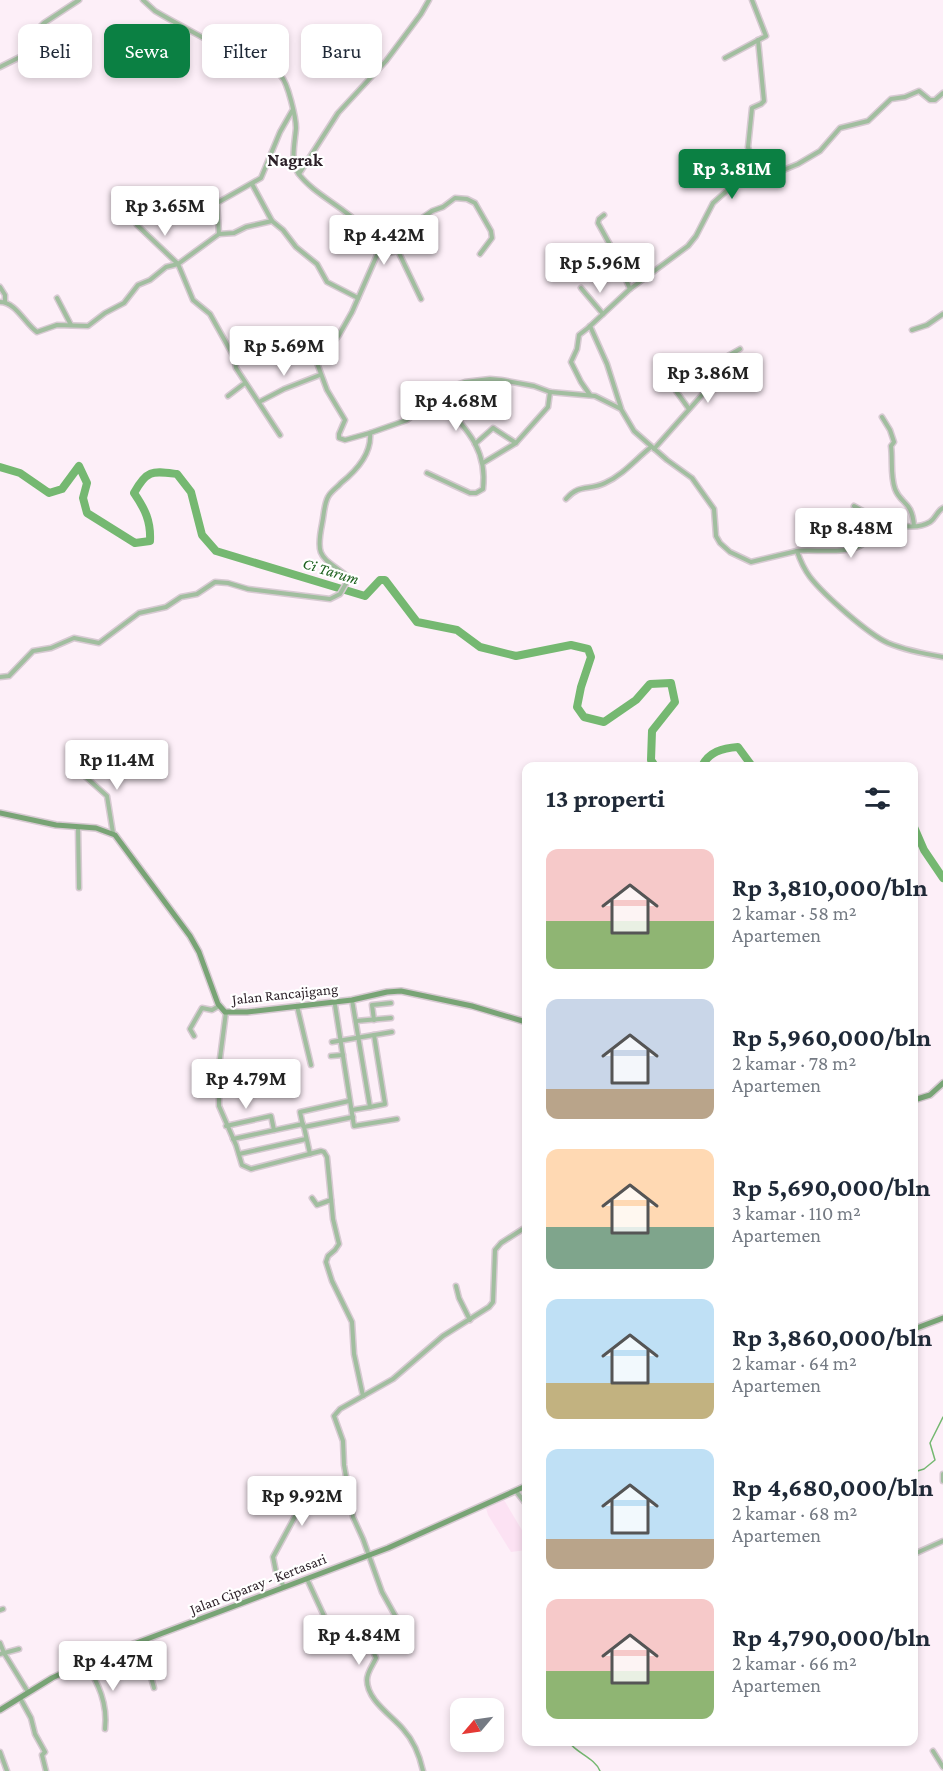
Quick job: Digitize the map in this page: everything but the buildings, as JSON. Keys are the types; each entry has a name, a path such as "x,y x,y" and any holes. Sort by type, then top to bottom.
{"main road":[{"path":"0,813 56,825 96,828 113,833"},
{"name":"Jalan Rancajigang","path":"113,833 190,936 199,952 219,1006 226,1012 247,1012 352,1000 387,992 410,992 472,1006 522,1021"},
{"path":"918,1099 930,1095 943,1083"},
{"path":"918,1327 943,1318"},
{"name":"Jalan Ciparay - Kertasari","path":"0,1710 52,1678 86,1662 369,1556 414,1538 522,1488"}],"street":[{"path":"0,67 29,52 35,46 33,41 37,30 79,0"},
{"path":"142,0 164,16 195,32 245,64 280,75 289,93 296,124 294,162 299,174 312,187 353,218 365,231 377,255"},
{"path":"299,174 338,113 386,61 429,0"},
{"path":"725,58 766,36 767,33 752,0"},
{"path":"757,174 748,147 752,108 764,101 758,40"},
{"path":"590,395 571,362 577,349 577,337 630,289 693,241 709,209 719,197 741,180 757,174 787,169 817,154 840,128 868,121 893,98 905,97 919,91 930,100 935,100 943,93"},
{"path":"219,234 217,203 261,178 280,132 292,111"},
{"path":"252,184 272,221 283,230 296,248 317,264 327,282 358,298"},
{"path":"377,255 398,251 417,221 443,207 451,199 461,197 475,203 491,231 492,238 480,254"},
{"path":"604,215 598,223 630,289"},
{"path":"0,287 5,295 3,302 38,332 57,325 88,326 124,303 140,284 150,280 166,267 178,264 219,234 234,233 246,227 272,221"},
{"path":"138,225 178,264 193,300 210,314 230,350 236,368 280,435"},
{"path":"398,251 421,299"},
{"path":"377,255 341,332 317,362 320,375 344,416 339,438 344,441 407,420 455,384 490,379 534,386 550,392 590,395 621,409"},
{"path":"581,288 603,314"},
{"path":"57,298 71,325"},
{"path":"912,330 927,325 942,315"},
{"path":"590,326 607,364 621,409 631,427 652,448 690,476 712,505 715,512 716,536 730,552 753,562 797,551 846,549 859,546 867,541 878,520"},
{"path":"689,409 676,389 693,376 740,350"},
{"path":"566,499 574,490 599,486 618,476 652,448 725,369 720,362"},
{"path":"259,402 320,375"},
{"path":"228,396 245,383"},
{"path":"483,463 516,443 548,406 550,392"},
{"path":"427,473 470,493 483,489 483,463 475,444 467,428 437,396"},
{"path":"882,417 894,442 891,446 893,457 891,471 895,489 911,508 914,526"},
{"path":"475,444 493,428 516,443"},
{"path":"0,677 9,676 33,651 51,648 74,638 99,643 139,613 166,607 181,597 198,594 215,582 248,589 330,599 340,594 347,582 347,576 322,555 318,542 327,498 362,461 369,447 370,433"},
{"path":"854,506 878,520 914,526 929,522 943,508"},
{"path":"797,551 810,577 849,615 878,637 902,648 943,657"},
{"path":"79,771 107,796 113,833"},
{"path":"78,827 79,888"},
{"path":"352,1000 370,1107"},
{"path":"374,1020 372,1005 391,1003"},
{"path":"297,1005 310,1065"},
{"path":"335,1005 354,1126 397,1119"},
{"path":"194,1036 190,1029 202,1008 212,1010 219,1006"},
{"path":"226,1012 219,1066 218,1102 242,1165 251,1169 324,1152 327,1157 333,1219 339,1244 328,1256 326,1262 332,1281 352,1322 355,1337 354,1354 363,1396"},
{"path":"356,1021 391,1018"},
{"path":"330,1026 338,1024"},
{"path":"332,1042 392,1032"},
{"path":"374,1035 385,1104"},
{"path":"331,1056 343,1054"},
{"path":"309,1154 300,1112 350,1101"},
{"path":"352,1110 391,1104"},
{"path":"226,1126 271,1116 274,1130"},
{"path":"233,1139 353,1117"},
{"path":"239,1154 306,1139"},
{"path":"312,1198 314,1204 317,1205 331,1200"},
{"path":"397,1619 382,1592 353,1516 344,1441 334,1416 340,1409 393,1379 443,1336 489,1307 493,1302 494,1254 498,1246 522,1230"},
{"path":"456,1286 470,1320"},
{"path":"943,1473 943,1481"},
{"path":"284,1588 276,1572 273,1557 299,1509 319,1495 347,1481"},
{"path":"516,1491 522,1499"},
{"path":"918,1552 943,1540"},
{"path":"307,1580 337,1644 346,1645 364,1640 369,1642 376,1658 368,1674 368,1686 381,1707 408,1736 421,1761 423,1771"},
{"path":"141,1641 154,1688"},
{"path":"0,1643 2,1654 28,1692"},
{"path":"2,1654 19,1649"},
{"path":"86,1662 106,1707 105,1729"},
{"path":"20,1697 31,1718 34,1734 45,1752 42,1755 46,1771"},
{"path":"933,1751 943,1767"},
{"path":"0,1752 7,1771"}],"shaded area":[{"path":"504,1500 522,1530 522,1551 511,1552 486,1508"}],"waterway":[{"name":"Ci Tarum","path":"0,467 20,473 49,493 62,489 79,466 87,483 83,498 87,513 135,543 150,541 146,516 134,493 143,479 151,473 177,474 191,492 202,535 216,551 365,596 380,580 385,580 417,622 457,630 480,647 516,656 571,645 588,649 591,657 577,707 584,717 604,722 636,700 650,684 671,683 675,702 652,731 652,762"},
{"name":"Ci Tarum","path":"704,762 717,752 738,747 749,762"},
{"name":"Ci Tarum","path":"918,836 924,850 943,878"},
{"path":"918,1471 935,1460 930,1443 943,1417"},
{"path":"573,1746 598,1766 600,1771"}],"district":[{"name":"Nagrak","path":"295,160"}]}
